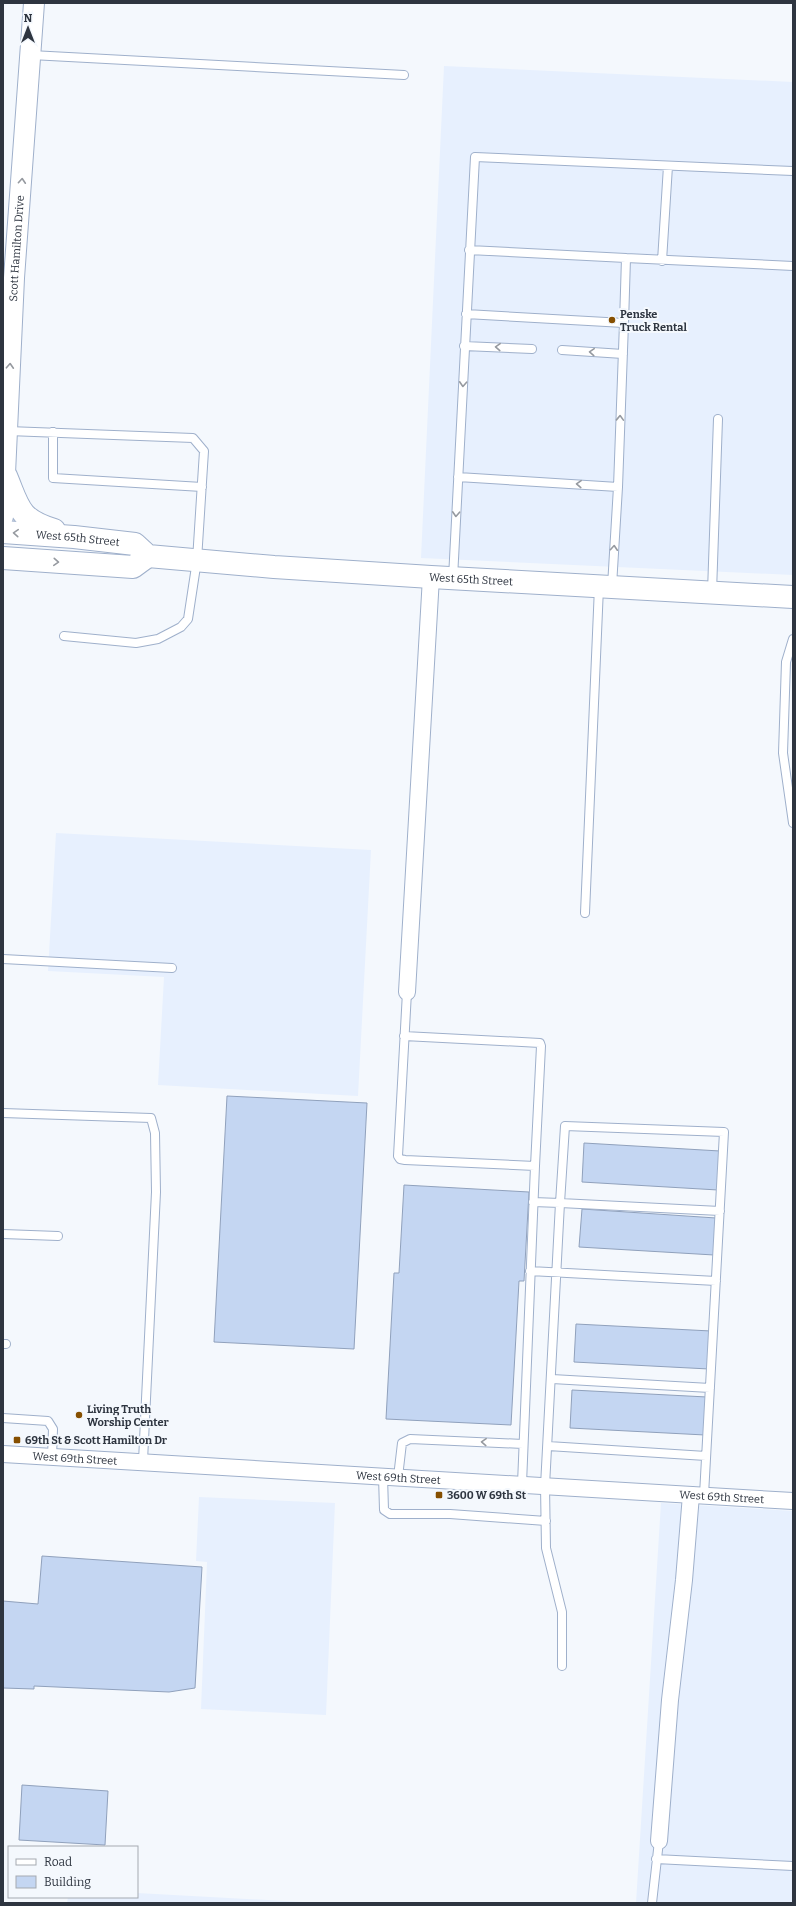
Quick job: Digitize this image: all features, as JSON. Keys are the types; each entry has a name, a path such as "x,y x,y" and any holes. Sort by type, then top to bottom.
{"main road":[{"path":"6,476 18,504 26,518 41,526 74,537"},
{"name":"West 65th Street","path":"3,532 74,537 135,544 148,556 431,577 793,597"},
{"path":"3,558 133,567 148,556"}],"street":[{"name":"Scott Hamilton Drive","path":"3,517 8,430 9,277 31,55 34,3"},
{"path":"407,992 431,577"},
{"name":"West 69th Street","path":"3,1454 144,1461 793,1501"},
{"path":"658,1841 670,1700 684,1580 697,1495"}],"lane":[{"path":"31,55 404,75"},
{"path":"453,578 475,158 793,171"},
{"path":"662,260 668,166"},
{"path":"470,250 793,266"},
{"path":"585,913 606,587 618,487 626,258"},
{"path":"466,314 624,323"},
{"path":"464,346 532,349"},
{"path":"562,350 623,354"},
{"path":"712,593 718,419"},
{"path":"8,430 193,438 204,451 197,560 188,619 173,633 158,639 136,643 64,636"},
{"path":"53,432 53,478 202,487"},
{"path":"458,477 618,487"},
{"path":"793,638 786,662 783,753 793,822"},
{"path":"3,959 172,968"},
{"path":"407,992 398,1156 400,1159 535,1166"},
{"path":"404,1036 540,1043 541,1046 530,1271 522,1484"},
{"path":"3,1113 151,1118 155,1133 156,1192 144,1461"},
{"path":"562,1666 562,1612 546,1548 545,1486 565,1126 724,1132 706,1456 697,1495"},
{"path":"533,1202 720,1211"},
{"path":"3,1234 58,1236"},
{"path":"530,1271 716,1281"},
{"path":"552,1379 710,1388"},
{"path":"3,1418 48,1421 53,1429 52,1457"},
{"path":"523,1444 410,1439 402,1443 391,1476 384,1510 390,1514 450,1514 546,1521"},
{"path":"548,1446 706,1456"},
{"path":"652,1903 658,1841"},
{"path":"656,1859 793,1866"}],"shaded area":[{"name":"Penske Truck Rental","path":"444,66 793,82 793,575 421,558"},
{"path":"56,833 371,850 358,1096 158,1085 164,977 48,971"},
{"path":"199,1497 335,1503 326,1715 201,1709 207,1562 196,1561"},
{"path":"661,1503 793,1511 793,1903 636,1903"},
{"path":"138,1893 321,1903 67,1903 68,1898 138,1898"}],"building":[{"path":"227,1096 367,1103 354,1349 214,1342"},
{"path":"584,1143 720,1151 718,1190 582,1182"},
{"path":"404,1185 529,1192 524,1281 519,1281 511,1425 386,1419 394,1273 399,1273"},
{"path":"582,1209 716,1218 714,1255 579,1247"},
{"path":"576,1324 711,1331 709,1369 574,1362"},
{"path":"572,1390 707,1397 705,1435 570,1428"},
{"path":"42,1556 202,1567 195,1688 169,1692 34,1686 34,1689 3,1688 3,1601 38,1604"},
{"path":"22,1785 108,1791 105,1845 19,1840"}],"place":[{"name":"Penske Truck Rental","path":"612,320"},
{"name":"Living Truth Worship Center","path":"79,1415"},
{"name":"69th St & Scott Hamilton Dr","path":"17,1440"},
{"name":"3600 W 69th St","path":"439,1495"}]}
